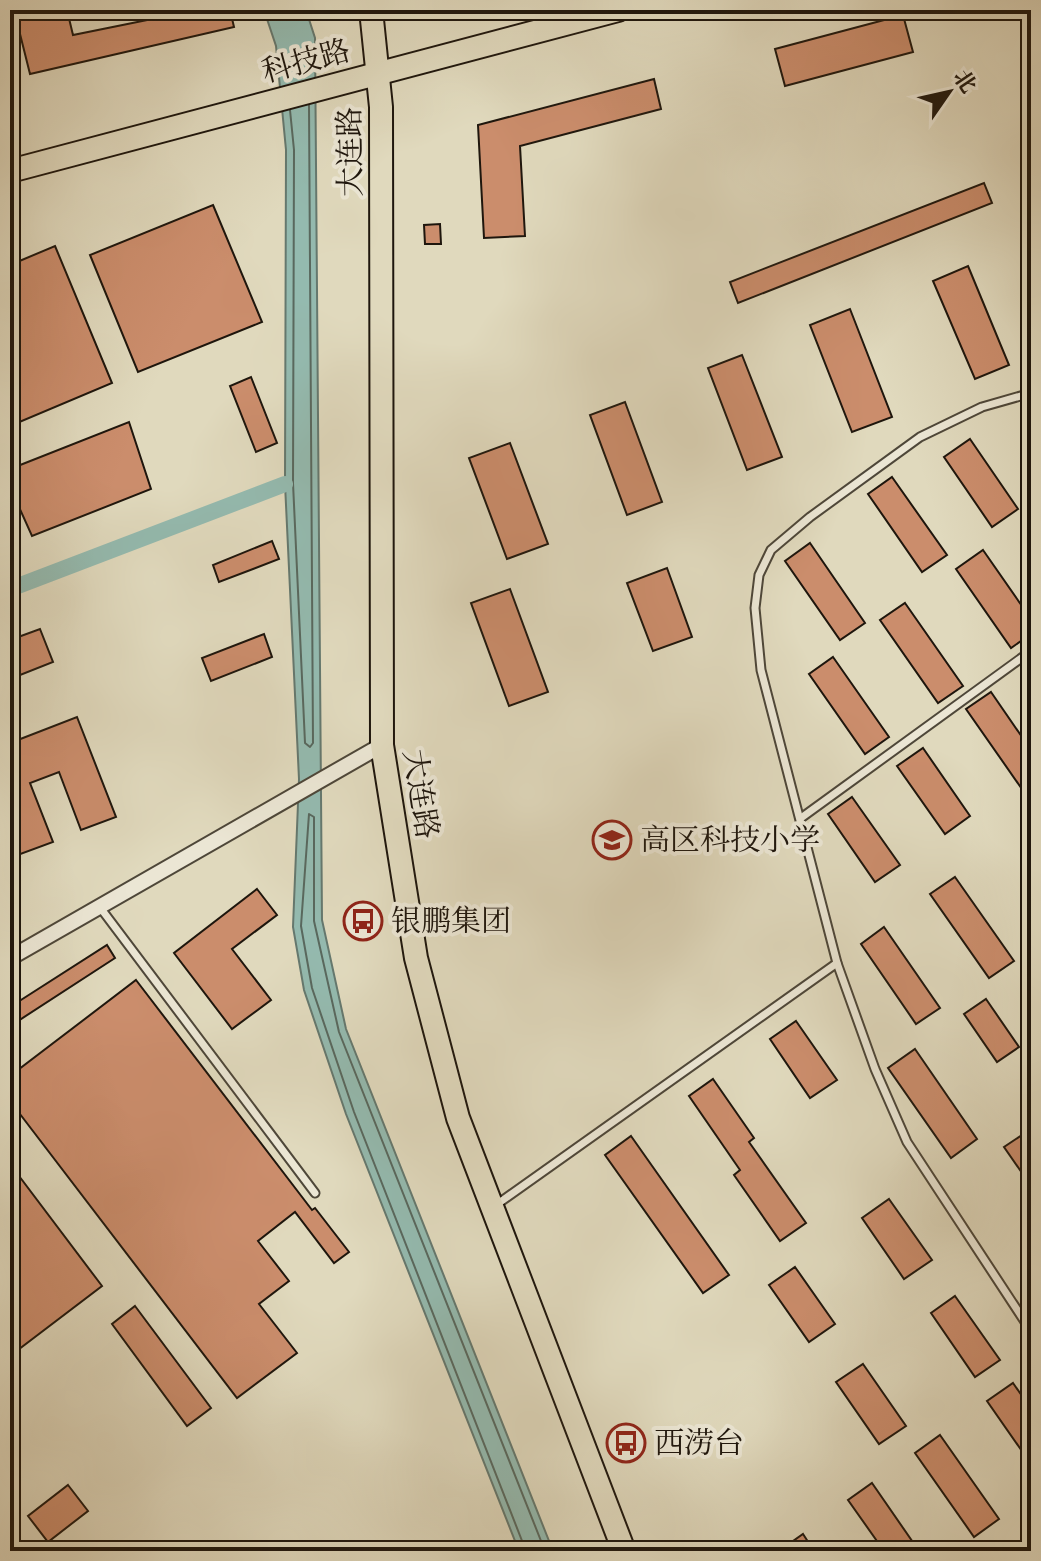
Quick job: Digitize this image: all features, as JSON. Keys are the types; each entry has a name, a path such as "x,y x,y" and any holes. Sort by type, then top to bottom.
{"main road":[{"name":"大连路","path":"371,10 379,72 382,745 416,958 458,1118 624,1551"},
{"name":"科技路","path":"10,171 618,10"}],"street":[{"path":"10,958 98,904 382,745"}],"lane":[{"path":"1031,393 982,407 920,437 862,477 771,550 759,575 755,608 761,670 837,963 875,1069 907,1142 1031,1331"},
{"path":"801,818 1031,651"},
{"path":"98,904 315,1193"},
{"path":"492,1208 837,963"}],"water":[{"path":"264,10 306,10 315,38 322,920 346,1029 553,1551 519,1551 346,1114 304,990 293,927 299,779 285,484 286,150 276,46"}],"building":[{"path":"14,10 67,10 73,35 177,14 176,10 230,10 234,27 30,74"},
{"path":"903,15 913,52 785,86 775,49"},
{"path":"654,79 661,109 520,146 525,236 484,238 478,125"},
{"path":"984,183 992,203 738,303 730,282"},
{"path":"213,205 262,322 138,372 90,255"},
{"path":"440,224 441,244 425,244 424,225"},
{"path":"55,246 112,383 10,426 10,265"},
{"path":"968,266 1009,365 975,379 933,281"},
{"path":"850,309 892,417 852,432 810,325"},
{"path":"742,355 782,457 747,470 708,368"},
{"path":"251,377 277,443 256,452 230,386"},
{"path":"625,402 662,502 627,515 590,415"},
{"path":"129,422 151,489 32,536 10,487 10,469"},
{"path":"970,439 1018,509 992,527 944,457"},
{"path":"510,443 548,544 507,559 469,458"},
{"path":"892,477 947,555 922,572 868,494"},
{"path":"272,541 279,559 219,582 213,565"},
{"path":"810,543 865,623 840,640 785,561"},
{"path":"983,550 1031,619 1031,634 1011,648 956,569"},
{"path":"667,568 692,637 653,651 627,583"},
{"path":"510,589 548,692 509,706 471,603"},
{"path":"905,603 963,686 938,703 880,620"},
{"path":"40,629 53,662 10,679 10,640"},
{"path":"264,634 272,657 211,681 202,658"},
{"path":"833,657 889,737 865,754 809,674"},
{"path":"991,692 1031,750 1031,802 966,709"},
{"path":"77,717 116,817 81,830 59,772 30,783 53,842 15,856 10,843 10,743"},
{"path":"923,748 970,816 945,834 897,766"},
{"path":"852,797 900,865 875,882 828,814"},
{"path":"955,877 1014,961 989,978 930,894"},
{"path":"257,889 277,915 232,949 271,1000 232,1029 174,953"},
{"path":"884,927 940,1008 916,1024 861,944"},
{"path":"107,945 115,958 18,1021 10,1007"},
{"path":"136,980 312,1210 315,1208 349,1252 334,1263 295,1212 258,1241 289,1281 259,1304 297,1353 237,1398 10,1101 10,1076"},
{"path":"986,999 1019,1047 997,1062 964,1014"},
{"path":"796,1021 837,1080 810,1098 770,1039"},
{"path":"915,1049 977,1139 951,1158 888,1068"},
{"path":"713,1079 754,1138 749,1142 806,1223 780,1241 734,1175 740,1170 689,1096"},
{"path":"1031,1129 1031,1186 1004,1147"},
{"path":"631,1136 729,1275 703,1293 605,1155"},
{"path":"10,1164 102,1286 10,1356"},
{"path":"889,1199 932,1260 904,1279 862,1218"},
{"path":"795,1267 835,1324 809,1342 769,1285"},
{"path":"955,1296 1000,1360 975,1377 931,1313"},
{"path":"135,1306 211,1408 187,1426 112,1324"},
{"path":"863,1364 906,1426 879,1444 836,1382"},
{"path":"1013,1383 1031,1409 1031,1464 987,1401"},
{"path":"940,1435 999,1519 974,1537 915,1453"},
{"path":"872,1483 919,1551 884,1551 848,1500"},
{"path":"68,1485 88,1511 48,1542 28,1516"},
{"path":"803,1534 814,1551 779,1551"}],"waterway":[{"path":"10,589 285,484"}],"place":[{"name":"高区科技小学","path":"612,840"},
{"name":"银鹏集团","path":"363,921"},
{"name":"西涝台","path":"626,1443"}]}
